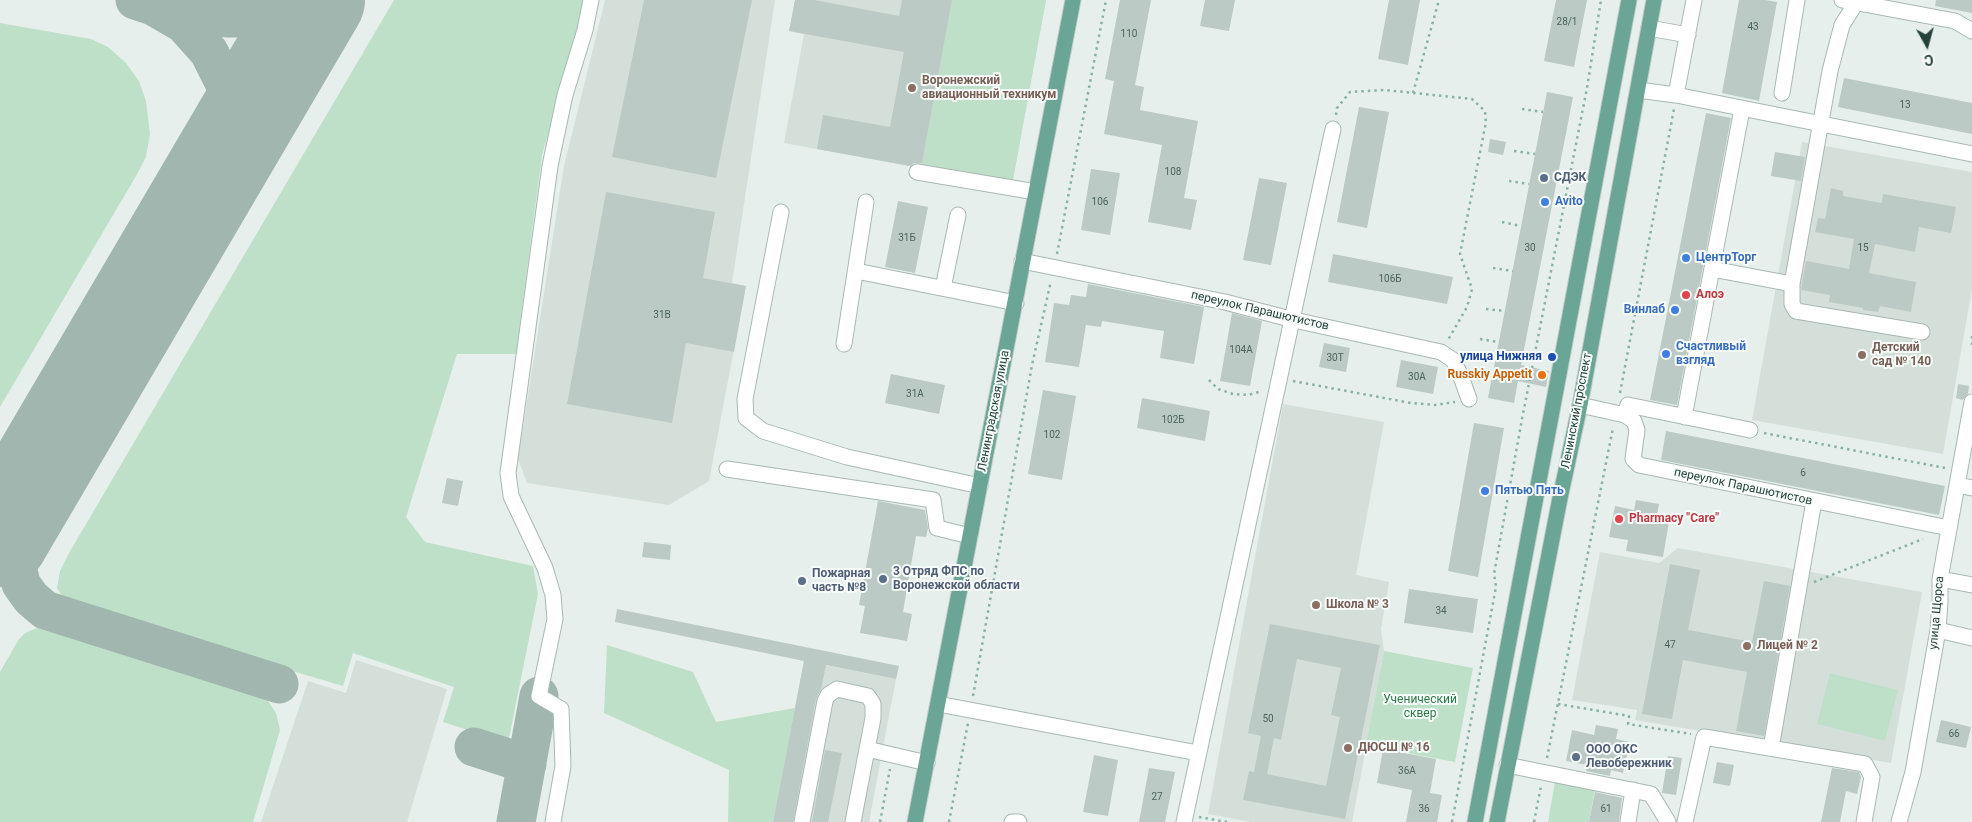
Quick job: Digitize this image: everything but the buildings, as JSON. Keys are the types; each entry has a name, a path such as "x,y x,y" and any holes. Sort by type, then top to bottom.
{"main road":[{"name":"Ленинградская улица","path":"915,822 1073,0"},
{"name":"Ленинский проспект","path":"1475,822 1629,0"},
{"name":"Ленинский проспект","path":"1497,822 1580,405 1654,0"}],"street":[{"path":"553,822 563,766 561,709 539,696 555,619 553,595 545,568 511,496 508,473 550,166 565,95 585,30 591,0"},
{"path":"1676,95 1694,0"},
{"path":"1782,93 1797,0"},
{"path":"1922,332 1796,311 1792,304 1792,284 1830,71 1849,1 1955,20 1972,31"},
{"path":"1649,28 1688,35"},
{"path":"1638,90 1676,95 1972,154"},
{"path":"1684,417 1742,109"},
{"path":"1185,818 1334,129"},
{"path":"917,172 1036,192"},
{"path":"844,344 866,202"},
{"path":"781,212 745,399 746,418 763,431 846,457 980,486"},
{"path":"943,288 958,215"},
{"name":"переулок Парашютистов","path":"1022,261 1225,302 1294,320 1441,352"},
{"path":"1712,269 1792,284"},
{"path":"856,271 1016,302"},
{"path":"1441,352 1453,360 1469,399"},
{"name":"улица Щорса","path":"1903,821 1938,630 1940,579 1972,402"},
{"path":"1580,405 1620,414 1628,405 1750,430"},
{"name":"переулок Парашютистов","path":"1620,414 1634,421 1637,430 1633,459 1639,465 1949,528"},
{"path":"727,469 933,500 937,528 970,536"},
{"path":"1958,478 1972,488"},
{"path":"1771,748 1814,501"},
{"path":"1940,579 1972,586"},
{"path":"1938,630 1972,638"},
{"path":"802,822 825,701 828,695 837,689 868,696 874,704 868,749 853,822"},
{"path":"938,704 1198,753"},
{"path":"1685,822 1704,736 1866,764 1872,777 1864,822"},
{"path":"868,749 927,763"},
{"path":"1507,765 1651,794 1668,822"},
{"path":"1628,822 1633,790"},
{"path":"1012,822 1018,822"}],"path":[{"path":"949,822 1032,366 1054,268 1106,0"},
{"path":"1414,93 1439,0"},
{"path":"1452,822 1496,587 1494,574 1587,88 1601,0"},
{"path":"1334,129 1337,108 1350,92 1385,90 1472,99 1485,111 1486,122 1460,254 1472,288 1467,308 1441,352"},
{"path":"1534,822 1620,414 1676,95"},
{"path":"1522,109 1543,112"},
{"path":"1514,151 1535,154"},
{"path":"1509,181 1529,184"},
{"path":"1502,222 1521,226"},
{"path":"1493,268 1512,271"},
{"path":"1486,309 1505,311"},
{"path":"1972,336 1972,347"},
{"path":"1480,339 1498,342"},
{"path":"1209,380 1218,389 1233,394 1248,395 1262,391 1280,378 1435,406 1469,399"},
{"path":"1473,378 1491,381"},
{"path":"1750,430 1958,478"},
{"path":"1799,588 1949,528"},
{"path":"1558,704 1629,716 1628,724 1704,736"},
{"path":"880,822 893,754"},
{"path":"1185,818 1227,822"}],"shaded area":[{"path":"605,0 775,0 732,283 746,286 709,481 669,505 527,483 518,459 564,166"},
{"name":"Воронежский авиационный техникум","path":"795,0 1046,0 1012,185 784,143 804,34 789,31"},
{"name":"Детский сад № 140","path":"1802,142 1972,172 1972,289 1943,454 1752,420"},
{"name":"Школа № 3","path":"1283,404 1384,422 1356,575 1389,582 1381,629 1384,651 1352,822 1251,822 1208,814"},
{"name":"Лицей № 2","path":"1678,548 1922,592 1891,763 1635,720 1637,710 1572,700 1600,552 1659,563"},
{"path":"356,660 447,689 407,822 261,822 308,681 346,693"},
{"path":"804,661 896,679 869,822 773,822"}],"green space":[{"path":"394,0 583,0 577,33 542,155 516,354 457,354 406,517 425,542 533,566 538,594 508,743 443,722 454,687 353,653 343,686 72,606 65,601 57,588 60,571 69,553"},
{"path":"952,0 1046,0 1012,185 921,168"},
{"path":"0,23 91,39 108,47 126,63 139,81 146,101 150,134 146,157 136,176 0,407"},
{"path":"37,628 56,631 264,695 276,713 280,730 253,822 0,822 0,672 19,639 25,633"},
{"path":"607,645 693,672 716,722 795,708 773,822 728,822 729,770 604,713"},
{"name":"Ученический сквер","path":"1384,651 1473,668 1455,762 1366,745"},
{"path":"1830,673 1898,690 1885,741 1817,724"},
{"path":"1557,770 1597,778 1589,822 1548,822"}],"taxiway":[{"path":"135,0 153,6 184,24 209,52 227,88 212,176"},
{"path":"162,5 226,18 248,18 291,11 298,0"},
{"path":"6,528 21,584 31,598 45,610 279,684"},
{"path":"516,822 539,696"},
{"path":"474,747 527,764"}],"runway":[{"path":"0,538 316,0"}],"place":[{"name":"Воронежский авиационный техникум","path":"912,88"},
{"name":"СДЭК","path":"1544,178"},
{"name":"Avito","path":"1545,202"},
{"name":"ЦентрТорг","path":"1686,258"},
{"name":"Алоэ","path":"1686,295"},
{"name":"Винлаб","path":"1675,310"},
{"name":"Счастливый взгляд","path":"1666,354"},
{"name":"Детский сад № 140","path":"1862,355"},
{"name":"улица Нижняя","path":"1552,357"},
{"name":"Russkiy Appetit","path":"1542,375"},
{"name":"Пятью Пять","path":"1485,491"},
{"name":"Pharmacy \"Care\"","path":"1619,519"},
{"name":"3 Отряд ФПС по Воронежской области","path":"883,579"},
{"name":"Пожарная часть №8","path":"802,581"},
{"name":"Школа № 3","path":"1316,605"},
{"name":"Лицей № 2","path":"1747,646"},
{"name":"ДЮСШ № 16","path":"1348,748"},
{"name":"ООО ОКС Левобережник","path":"1576,757"}]}
